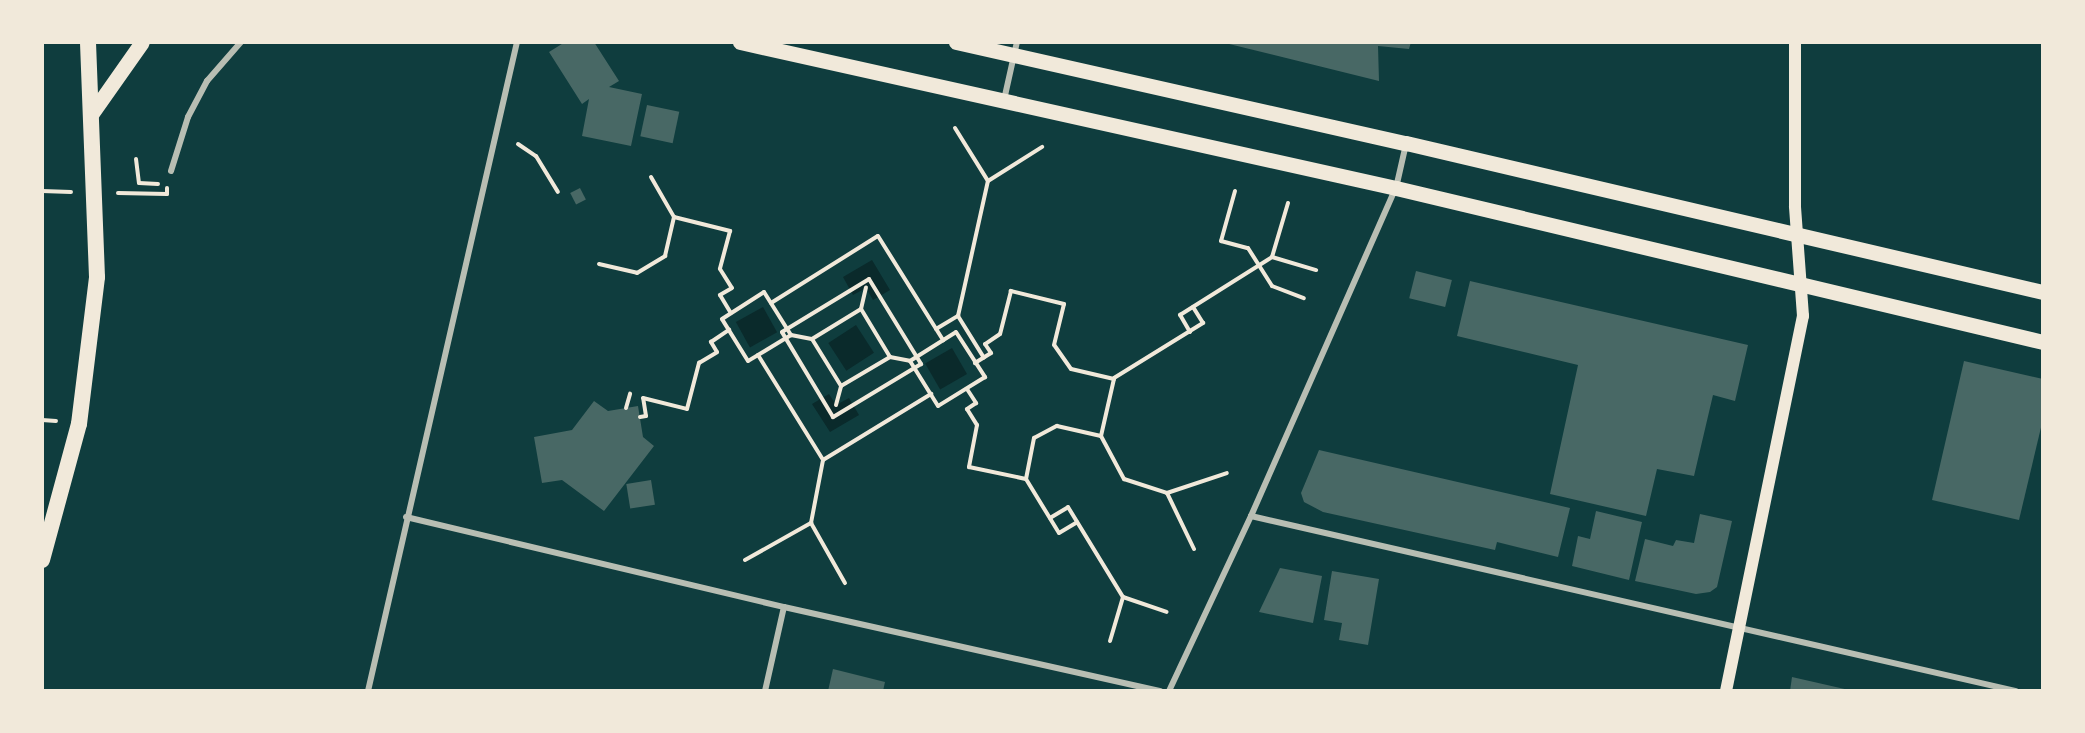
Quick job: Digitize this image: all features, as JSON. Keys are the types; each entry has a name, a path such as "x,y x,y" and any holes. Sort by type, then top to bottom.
{"highway":[{"path":"42,560 79,424 97,277 88,42"}],"main road":[{"path":"90,116 142,42"},
{"path":"740,42 1396,188 2043,342"},
{"path":"956,42 1016,48 1406,143 2043,292"},
{"path":"1726,691 1803,316 1795,206 1795,42"}],"street":[{"path":"171,171 188,117 207,81 228,53 241,42"},
{"path":"368,691 406,517 517,42"},
{"path":"1004,100 1016,48"},
{"path":"1169,691 1251,516 1396,188 1406,143"},
{"path":"1251,516 2016,691"},
{"path":"406,517 784,607 1161,691"},
{"path":"765,691 784,607"}],"path":[{"path":"955,128 988,180 958,316 984,358"},
{"path":"518,144 536,156 558,192"},
{"path":"988,180 1042,147"},
{"path":"136,159 140,183 167,184 167,194"},
{"path":"599,264 637,273 665,256 674,217 651,177"},
{"path":"1235,191 1221,241 1248,248 1272,286 1304,298"},
{"path":"1190,332 1180,315 1272,257 1288,203"},
{"path":"674,217 730,231 720,269 732,288 720,295 731,313"},
{"path":"771,303 878,236 943,340"},
{"path":"1272,257 1316,270"},
{"path":"869,279 921,364 834,417 782,332 788,328 869,279"},
{"path":"866,288 861,309 890,357"},
{"path":"975,363 991,353 985,344 1000,334 1011,291 1064,304 1054,345 1071,369 1114,379 1203,324 1193,306"},
{"path":"791,335 764,292 722,319 748,361 791,335 812,339 861,309"},
{"path":"936,329 958,316"},
{"path":"640,417 646,416 643,398 687,409 699,363 717,352 711,342 729,330"},
{"path":"836,405 842,386 890,357 910,361 956,332 985,377 938,406 910,361"},
{"path":"812,339 842,386"},
{"path":"758,355 823,460 811,523 845,583"},
{"path":"1114,379 1101,436 1124,479 1167,493 1227,472"},
{"path":"967,389 976,403 967,409 977,425 969,467 1026,479"},
{"path":"626,408 630,394"},
{"path":"823,460 930,394"},
{"path":"1077,522 1059,533 1026,479 1034,438 1058,426 1101,436"},
{"path":"1167,493 1194,549"},
{"path":"1050,518 1068,507 1123,597 1167,612"},
{"path":"745,560 811,523"},
{"path":"1110,641 1123,597"}],"water":[{"path":"872,260 890,290 873,300 866,288 853,295 843,277"},
{"path":"763,307 777,332 750,347 736,322"},
{"path":"856,325 874,353 846,371 828,343"},
{"path":"952,348 967,374 940,389 925,364"},
{"path":"829,394 836,405 849,398 859,415 830,432 812,404"}],"building":[{"path":"565,42 594,42 619,81 609,87 642,94 631,146 582,136 589,99 582,104 549,52"},
{"path":"1411,42 1409,49 1378,46 1379,81 1225,43"},
{"path":"647,105 679,112 673,143 640,136"},
{"path":"580,188 586,200 576,205 570,193"},
{"path":"1416,271 1452,280 1445,307 1409,298"},
{"path":"1470,281 1748,345 1735,401 1713,395 1694,476 1657,469 1646,516 1550,494 1578,365 1457,336"},
{"path":"1964,361 2043,379 2043,419 2019,520 1932,500"},
{"path":"594,401 608,411 638,406 643,437 654,446 604,511 562,480 542,483 534,437 572,430"},
{"path":"1319,450 1570,508 1558,557 1497,542 1495,550 1323,512 1304,502 1301,493"},
{"path":"651,480 655,505 630,509 626,484"},
{"path":"1596,511 1642,522 1629,580 1572,566 1578,536 1590,539"},
{"path":"1700,514 1732,521 1717,587 1710,592 1696,594 1635,581 1645,539 1673,546 1676,540 1694,543"},
{"path":"1280,568 1322,576 1313,623 1259,612"},
{"path":"1332,571 1379,579 1368,645 1339,640 1342,623 1324,620"},
{"path":"833,669 885,682 883,691 828,691"},
{"path":"1792,677 1849,690 1849,691 1790,691"}]}
